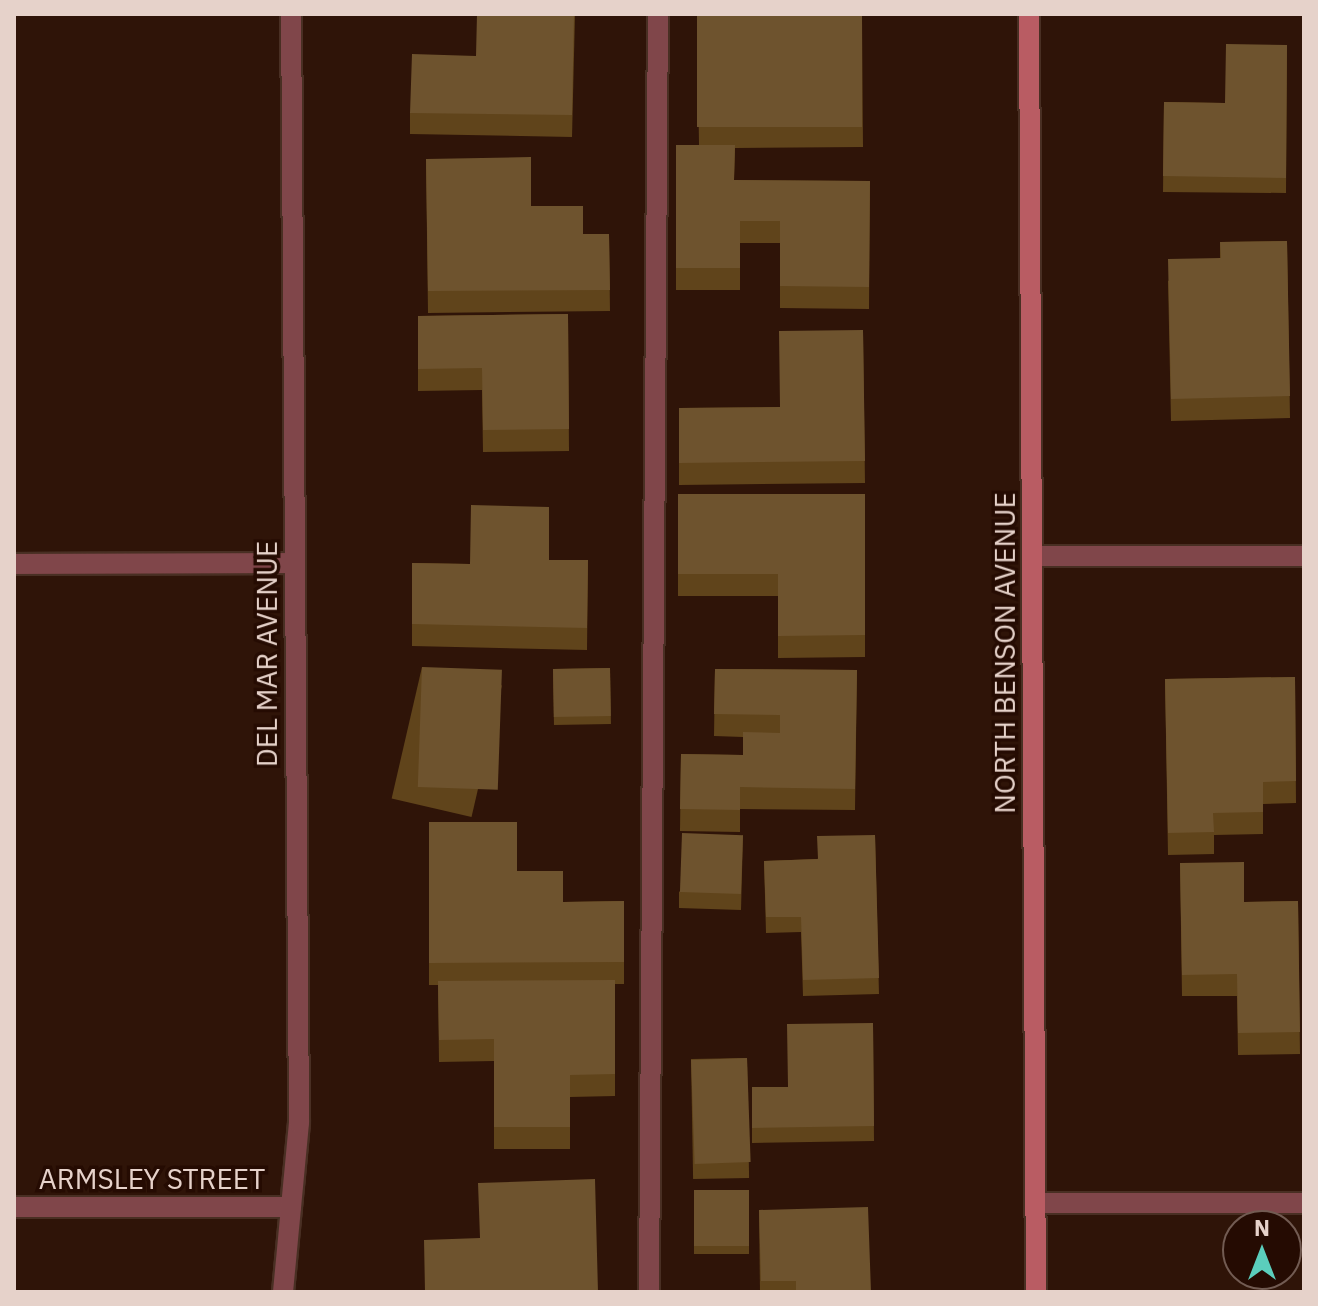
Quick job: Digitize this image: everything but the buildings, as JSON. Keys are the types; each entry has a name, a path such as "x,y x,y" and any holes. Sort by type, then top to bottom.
{"main road":[{"name":"NORTH BENSON AVENUE","path":"1029,14 1036,1292"}],"street":[{"name":"DEL MAR AVENUE","path":"283,1292 299,1123 291,14"},
{"path":"649,1292 658,14"},
{"path":"1032,556 1304,556"},
{"path":"14,564 294,563"},
{"path":"1036,1203 1304,1203"},
{"name":"ARMSLEY STREET","path":"14,1207 291,1207"}]}
